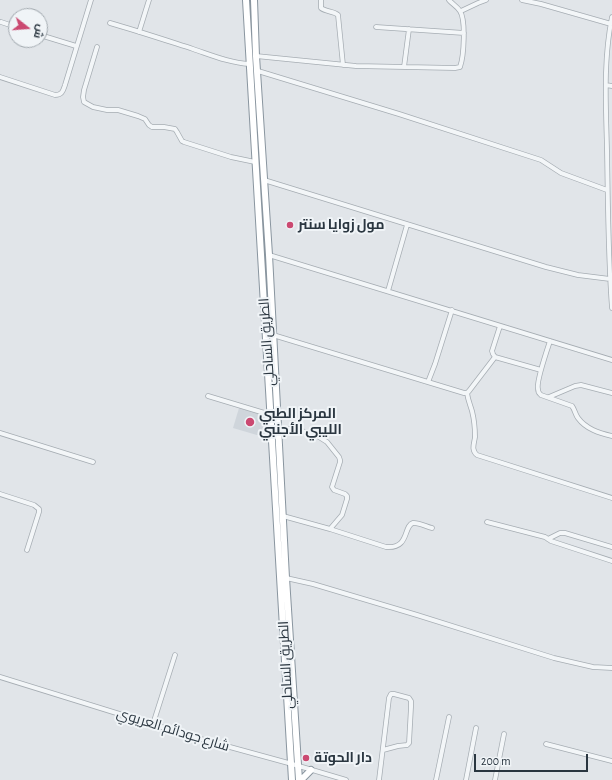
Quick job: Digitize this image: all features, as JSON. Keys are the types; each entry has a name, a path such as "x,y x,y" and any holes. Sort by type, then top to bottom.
{"highway":[{"name":"الطريق الساحلي","path":"246,0 272,416 292,780"},
{"name":"الطريق الساحلي","path":"254,0 286,578 300,780"},
{"path":"300,780 310,770"}],"street":[{"path":"0,77 55,95 61,93 65,85 90,0"},
{"path":"140,32 149,0"},
{"path":"321,0 322,9 336,13 338,16 343,65"},
{"path":"256,56 365,67 460,67 464,43 461,12 449,0"},
{"path":"461,12 486,0"},
{"path":"522,0 611,24"},
{"path":"612,17 608,46 606,85 607,190 610,204 612,308"},
{"path":"110,23 226,60 249,64"},
{"path":"376,27 464,33"},
{"path":"404,67 409,29"},
{"path":"48,37 76,46"},
{"path":"97,47 84,90 84,102 93,107 107,110 118,110 138,116 145,119 152,127 174,129 184,142 231,157 255,162"},
{"path":"258,71 394,112 540,160 561,173 607,190"},
{"path":"606,85 612,86"},
{"path":"264,180 407,225 559,270 611,281"},
{"path":"388,291 407,225"},
{"path":"269,255 612,360"},
{"path":"428,382 452,310"},
{"path":"500,326 492,351 493,354 496,357 541,370"},
{"path":"273,335 467,393"},
{"path":"550,341 541,370 537,388 538,392 548,398 572,406 577,417 585,425 594,431 612,436"},
{"path":"496,357 467,393 472,412 475,436 474,453 476,455 612,498"},
{"path":"548,398 580,385 612,392"},
{"path":"208,396 272,416"},
{"path":"278,431 289,429 306,432 319,437 327,442 339,458 340,462 332,486 334,490 345,494 347,499 342,514 330,529"},
{"path":"0,433 93,462"},
{"path":"0,494 34,505 39,509 27,550"},
{"path":"283,516 386,547 392,547 401,543 405,538 411,524 415,523 432,528"},
{"path":"487,522 545,537 551,541 612,561"},
{"path":"548,539 560,533 565,533 612,547"},
{"path":"286,578 313,584 417,615 554,658 593,668 612,668"},
{"path":"153,724 175,655"},
{"name":"شارع جودائم العريوي","path":"0,677 197,738 346,780"},
{"path":"379,780 390,694 409,698 412,707 408,745 383,750"},
{"path":"436,780 449,717"},
{"path":"466,780 476,728"},
{"path":"495,780 504,734"},
{"path":"546,744 612,761"}],"shaded area":[{"name":"المركز الطبي الليبي الأجنبي","path":"239,408 265,415 267,438 233,428"}],"place":[{"name":"مول زوايا سنتر","path":"290,225"},
{"name":"المركز الطبي الليبي الأجنبي","path":"250,422"},
{"name":"دار الحوتة","path":"306,758"}]}
